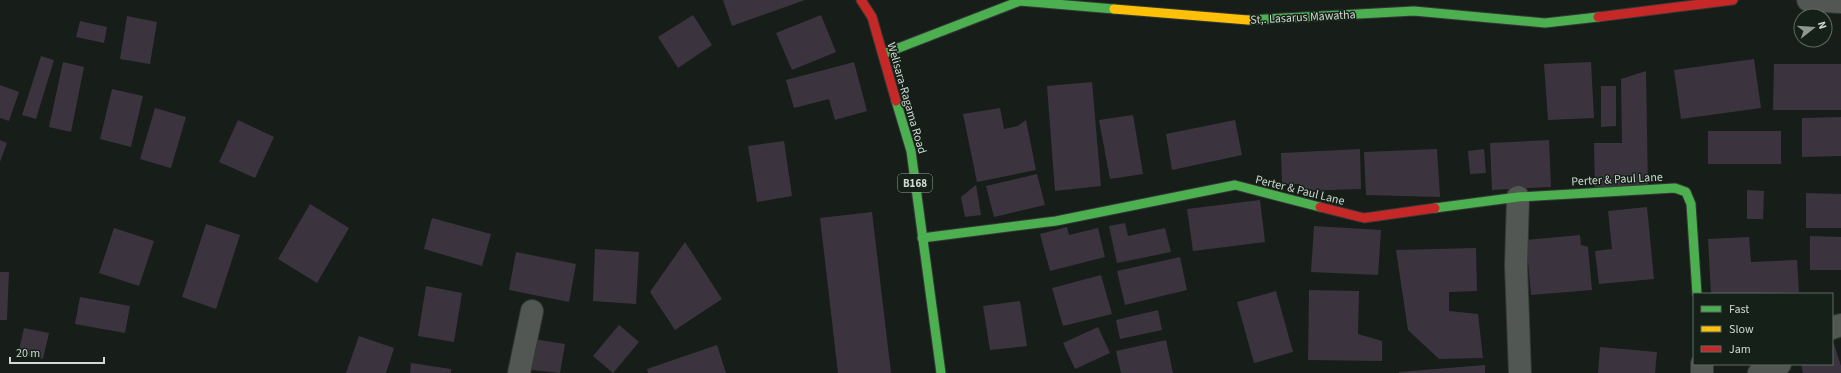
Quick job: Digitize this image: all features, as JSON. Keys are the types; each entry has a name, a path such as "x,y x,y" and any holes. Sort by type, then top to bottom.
{"street":[{"name":"Welisara-Ragama Road","path":"862,0 872,17 911,151 941,373"},
{"name":"St,. Lasarus Mawatha","path":"882,54 1020,1 1241,20 1414,11 1545,23 1733,0"},
{"path":"1808,0 1841,2"},
{"name":"Perter & Paul Lane","path":"922,238 1056,222 1235,185 1364,218 1518,197 1675,188 1686,192 1690,204 1697,293"},
{"path":"1518,197 1516,266 1520,373"},
{"path":"519,373 532,311"},
{"path":"1759,373 1778,365"}],"building":[{"path":"723,0 805,0 732,26"},
{"path":"693,15 712,45 678,68 658,37"},
{"path":"821,15 836,52 792,70 776,33"},
{"path":"127,16 157,22 150,64 120,59"},
{"path":"80,21 107,27 104,43 76,37"},
{"path":"41,56 54,60 36,119 22,115"},
{"path":"1754,59 1761,108 1681,119 1674,70"},
{"path":"63,62 84,67 71,132 49,127"},
{"path":"854,62 867,111 835,120 829,99 794,108 786,80"},
{"path":"1591,62 1594,118 1548,120 1544,64"},
{"path":"1774,64 1841,64 1841,110 1773,110"},
{"path":"1646,71 1648,190 1595,191 1594,143 1622,143 1621,79"},
{"path":"1092,82 1101,186 1055,191 1047,86"},
{"path":"0,85 19,92 9,121 0,118"},
{"path":"1601,86 1616,86 1616,126 1601,127"},
{"path":"112,89 143,96 131,147 100,139"},
{"path":"155,108 186,117 171,168 140,159"},
{"path":"1000,108 1004,129 1018,126 1026,120 1036,170 977,182 963,114"},
{"path":"1133,115 1143,174 1110,179 1099,120"},
{"path":"1841,117 1841,156 1802,157 1802,118"},
{"path":"238,120 274,137 255,178 219,162"},
{"path":"1235,120 1242,155 1172,170 1166,134"},
{"path":"1708,131 1781,131 1781,164 1708,164"},
{"path":"0,140 7,143 0,162"},
{"path":"1549,140 1551,187 1492,190 1490,143"},
{"path":"784,141 792,196 757,202 748,146"},
{"path":"1360,149 1361,189 1300,191 1300,184 1282,184 1281,153"},
{"path":"1437,149 1440,197 1366,195 1364,152"},
{"path":"1484,149 1486,173 1470,174 1468,151"},
{"path":"1037,174 1045,205 994,217 986,186"},
{"path":"976,185 981,215 965,217 961,197"},
{"path":"1747,190 1764,191 1763,219 1747,219"},
{"path":"1806,193 1841,194 1841,228 1806,228"},
{"path":"1260,200 1265,242 1193,251 1187,209"},
{"path":"310,204 349,228 317,283 278,259"},
{"path":"1647,207 1654,279 1599,284 1595,251 1612,249 1608,211"},
{"path":"872,212 891,373 838,373 820,218"},
{"path":"432,218 491,234 482,266 424,249"},
{"path":"1125,223 1128,236 1165,228 1171,252 1117,263 1109,226"},
{"path":"206,224 240,235 216,309 182,297"},
{"path":"1314,226 1381,230 1378,275 1311,272"},
{"path":"1067,227 1069,235 1098,228 1105,257 1050,271 1040,234"},
{"path":"114,228 154,241 139,286 99,273"},
{"path":"1580,235 1581,245 1588,247 1592,290 1531,295 1526,240"},
{"path":"1810,236 1841,237 1841,270 1810,270"},
{"path":"1749,237 1751,262 1797,260 1799,292 1711,293 1708,239"},
{"path":"685,242 722,299 675,330 650,292"},
{"path":"1476,248 1477,291 1449,292 1449,311 1478,314 1483,358 1439,359 1408,330 1396,250"},
{"path":"595,249 639,252 636,304 593,301"},
{"path":"516,252 576,264 569,302 509,290"},
{"path":"1180,257 1187,290 1125,305 1117,271"},
{"path":"0,272 9,272 7,320 0,320"},
{"path":"1101,275 1112,314 1063,326 1052,288"},
{"path":"426,286 462,293 454,342 418,336"},
{"path":"1309,290 1359,291 1358,334 1382,341 1382,361 1308,360"},
{"path":"1276,291 1293,352 1254,363 1237,302"},
{"path":"80,297 130,306 125,333 75,324"},
{"path":"1020,301 1027,346 990,350 983,306"},
{"path":"1158,310 1162,330 1120,339 1116,320"},
{"path":"619,325 639,342 613,373 593,356"},
{"path":"1098,327 1110,353 1075,369 1063,343"},
{"path":"24,328 49,333 43,359 18,354"},
{"path":"359,336 394,348 386,373 346,373"},
{"path":"527,338 565,344 560,373 522,369"},
{"path":"1166,340 1173,373 1121,373 1116,351"},
{"path":"1834,344 1841,366 1841,373 1803,373 1801,365 1833,365"},
{"path":"717,345 726,373 648,373 647,369"},
{"path":"1600,347 1657,352 1655,373 1598,373"},
{"path":"411,363 451,369 451,373 410,373"},
{"path":"1485,365 1485,373 1399,373 1399,372"}],"traffic: fast":[{"path":"883,54 1020,1 1114,9"},
{"path":"1248,20 1414,11 1545,23 1598,17"},
{"path":"896,101 911,151 941,373"},
{"path":"922,238 1056,221 1235,185 1320,207"},
{"path":"1435,208 1518,197 1675,188 1686,192 1691,204 1697,293"}],"traffic: slow":[{"path":"1114,9 1248,20"}],"traffic: jam":[{"path":"861,0 872,17 896,101"},
{"path":"1598,17 1733,0"},
{"path":"1320,207 1364,218 1435,208"}]}
